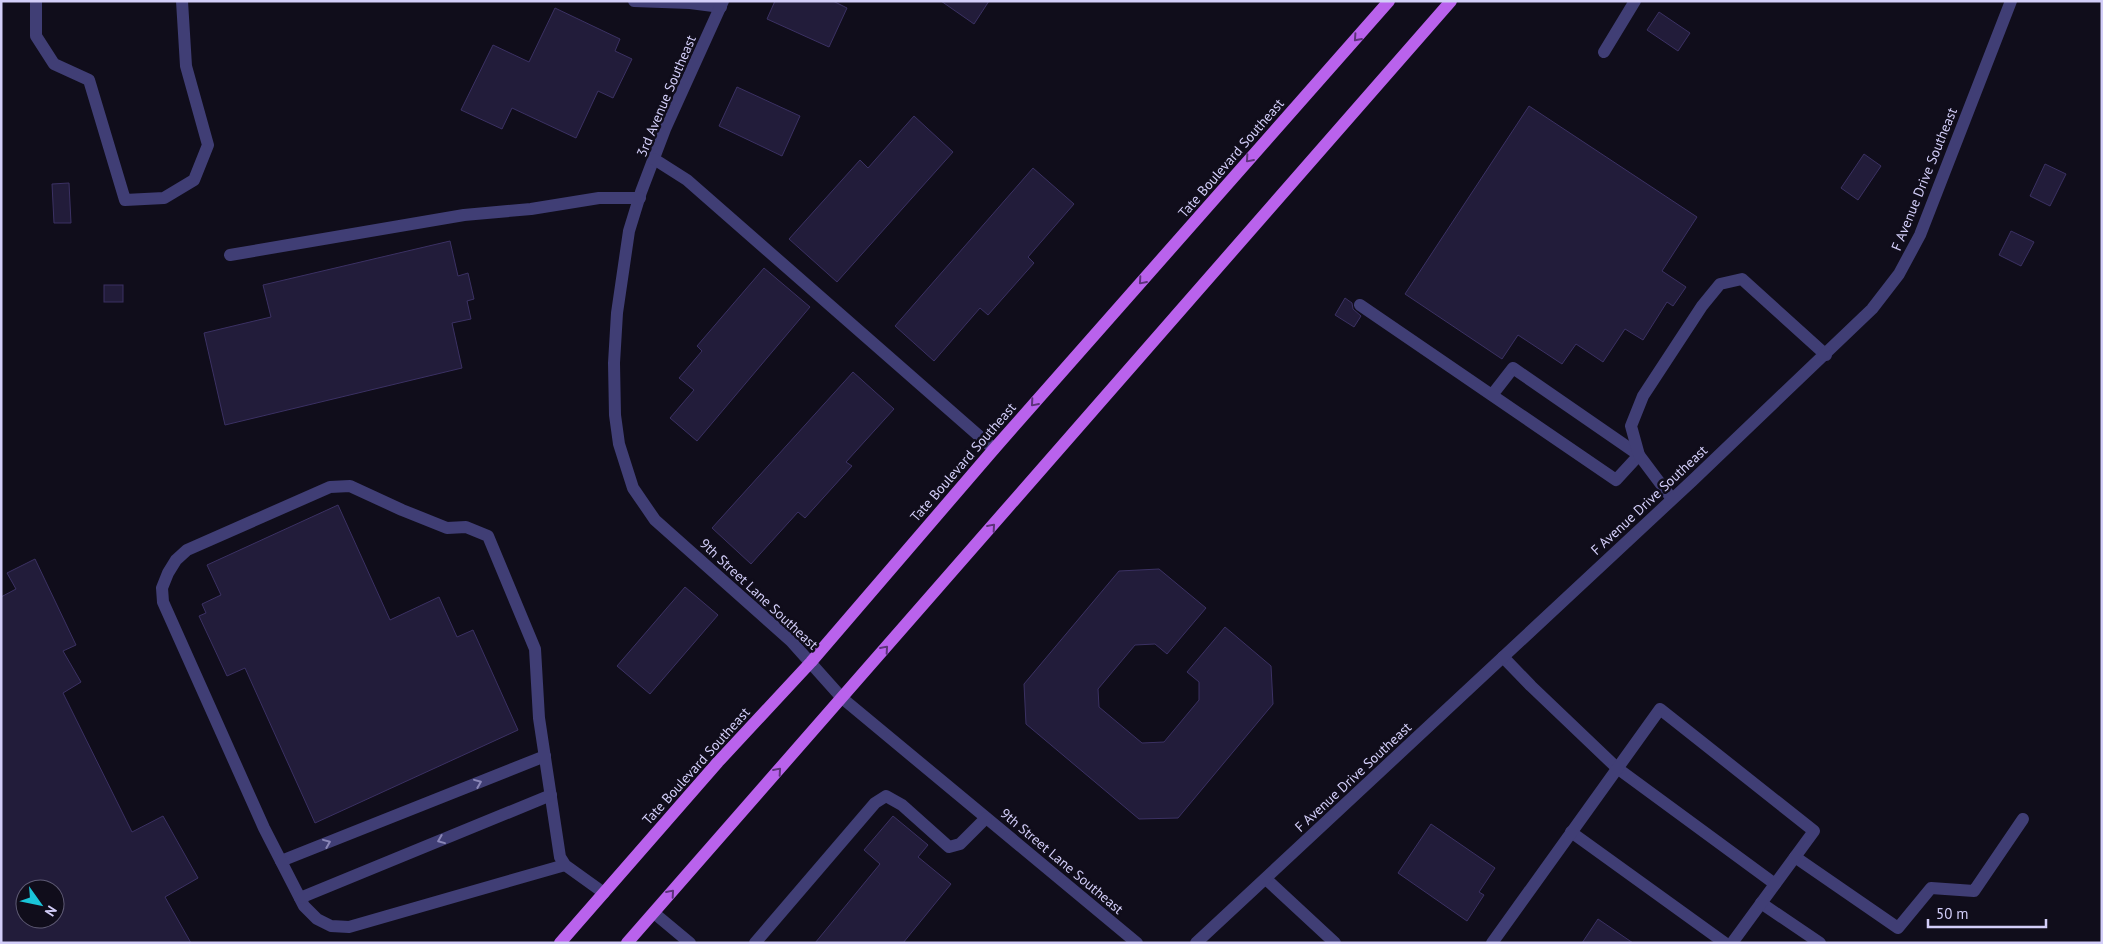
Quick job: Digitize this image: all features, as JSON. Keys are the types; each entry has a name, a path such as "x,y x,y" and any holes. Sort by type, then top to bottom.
{"main road":[{"name":"Tate Boulevard Southeast","path":"560,943 718,762 811,662 994,449 1390,1"},
{"path":"627,943 1451,1"}],"street":[{"path":"36,1 36,36 54,64 89,80 125,200 164,198 194,180 208,145 186,66 182,1"},
{"path":"634,1 722,4"},
{"path":"1604,52 1635,1"},
{"name":"F Avenue Drive Southeast","path":"1196,943 1672,499 1826,354 1878,301 1910,255 1950,161 2011,1"},
{"name":"3rd Avenue Southeast","path":"639,201 665,129 722,4"},
{"path":"654,159 687,180 994,449"},
{"path":"230,255 464,215 531,209 599,198 639,201"},
{"name":"9th Street Lane Southeast","path":"639,201 630,231 621,280 614,363 615,415 619,444 626,471 633,488 655,520 757,610 811,662 842,698 1137,943"},
{"path":"1672,499 1640,455 1631,426 1642,396 1702,306 1720,284 1742,279 1826,354"},
{"path":"1360,305 1616,480 1640,455"},
{"path":"1492,395 1513,368 1640,455"},
{"path":"565,865 348,927 330,926 317,919 304,906 281,861 163,602 162,588 176,560 187,550 330,486 350,486 447,528 466,527 488,536 535,649 539,718 560,857 565,865 604,893"},
{"path":"1504,657 1531,686 1617,768 1775,884"},
{"path":"1492,943 1660,709 1814,831 1732,943"},
{"path":"281,861 545,756"},
{"path":"300,898 551,795"},
{"path":"755,943 875,803 886,796 902,806 949,847 960,844 986,818"},
{"path":"1795,857 1898,928 1931,888 1974,891 2023,818"},
{"path":"1571,832 1725,943"},
{"path":"1266,879 1335,943"},
{"path":"1761,903 1820,943"},
{"path":"654,913 690,943"}],"building":[{"path":"775,1 833,1 847,8 829,47 767,19"},
{"path":"941,1 989,1 974,24"},
{"path":"555,8 620,39 615,51 632,59 613,98 598,91 576,138 512,108 502,129 461,110 493,45 529,62"},
{"path":"1659,12 1690,33 1678,51 1647,30"},
{"path":"737,87 800,116 782,156 719,126"},
{"path":"1529,106 1697,217 1662,271 1686,287 1673,306 1667,302 1643,340 1625,329 1603,362 1576,344 1562,364 1518,335 1502,359 1405,294"},
{"path":"914,116 953,152 837,282 789,239 860,160 868,168"},
{"path":"1864,154 1881,166 1858,200 1841,188"},
{"path":"2045,164 2066,174 2050,206 2030,196"},
{"path":"1033,168 1074,204 1028,257 1034,263 988,315 980,308 934,361 895,326"},
{"path":"69,183 71,223 54,223 52,184"},
{"path":"2011,231 2034,242 2021,266 1999,255"},
{"path":"450,241 458,276 468,273 474,299 467,301 471,319 452,323 462,368 225,425 204,333 271,317 263,285"},
{"path":"764,268 810,307 697,441 670,418 694,390 679,378 702,351 697,346"},
{"path":"104,285 123,285 123,302 104,302"},
{"path":"1345,298 1352,303 1353,309 1361,316 1354,327 1335,315"},
{"path":"853,372 894,409 846,462 852,466 805,518 798,512 751,564 712,528"},
{"path":"338,505 390,620 439,597 457,637 473,630 518,730 315,823 245,668 227,676 199,616 206,613 202,604 221,595 207,565"},
{"path":"35,559 76,645 63,651 81,682 63,693 132,832 163,816 198,878 165,897 191,943 1,943 1,597 16,589 7,573"},
{"path":"1159,569 1206,608 1167,654 1155,644 1135,645 1098,689 1099,707 1142,743 1164,742 1199,700 1199,682 1187,672 1225,627 1271,666 1273,704 1178,818 1139,819 1026,724 1024,684 1119,571"},
{"path":"685,587 718,615 650,694 617,666"},
{"path":"893,816 928,845 918,857 951,884 903,943 815,943 880,864 864,850"},
{"path":"1431,824 1495,868 1479,892 1484,895 1467,921 1398,873"},
{"path":"1598,919 1633,943 1582,943"}]}
